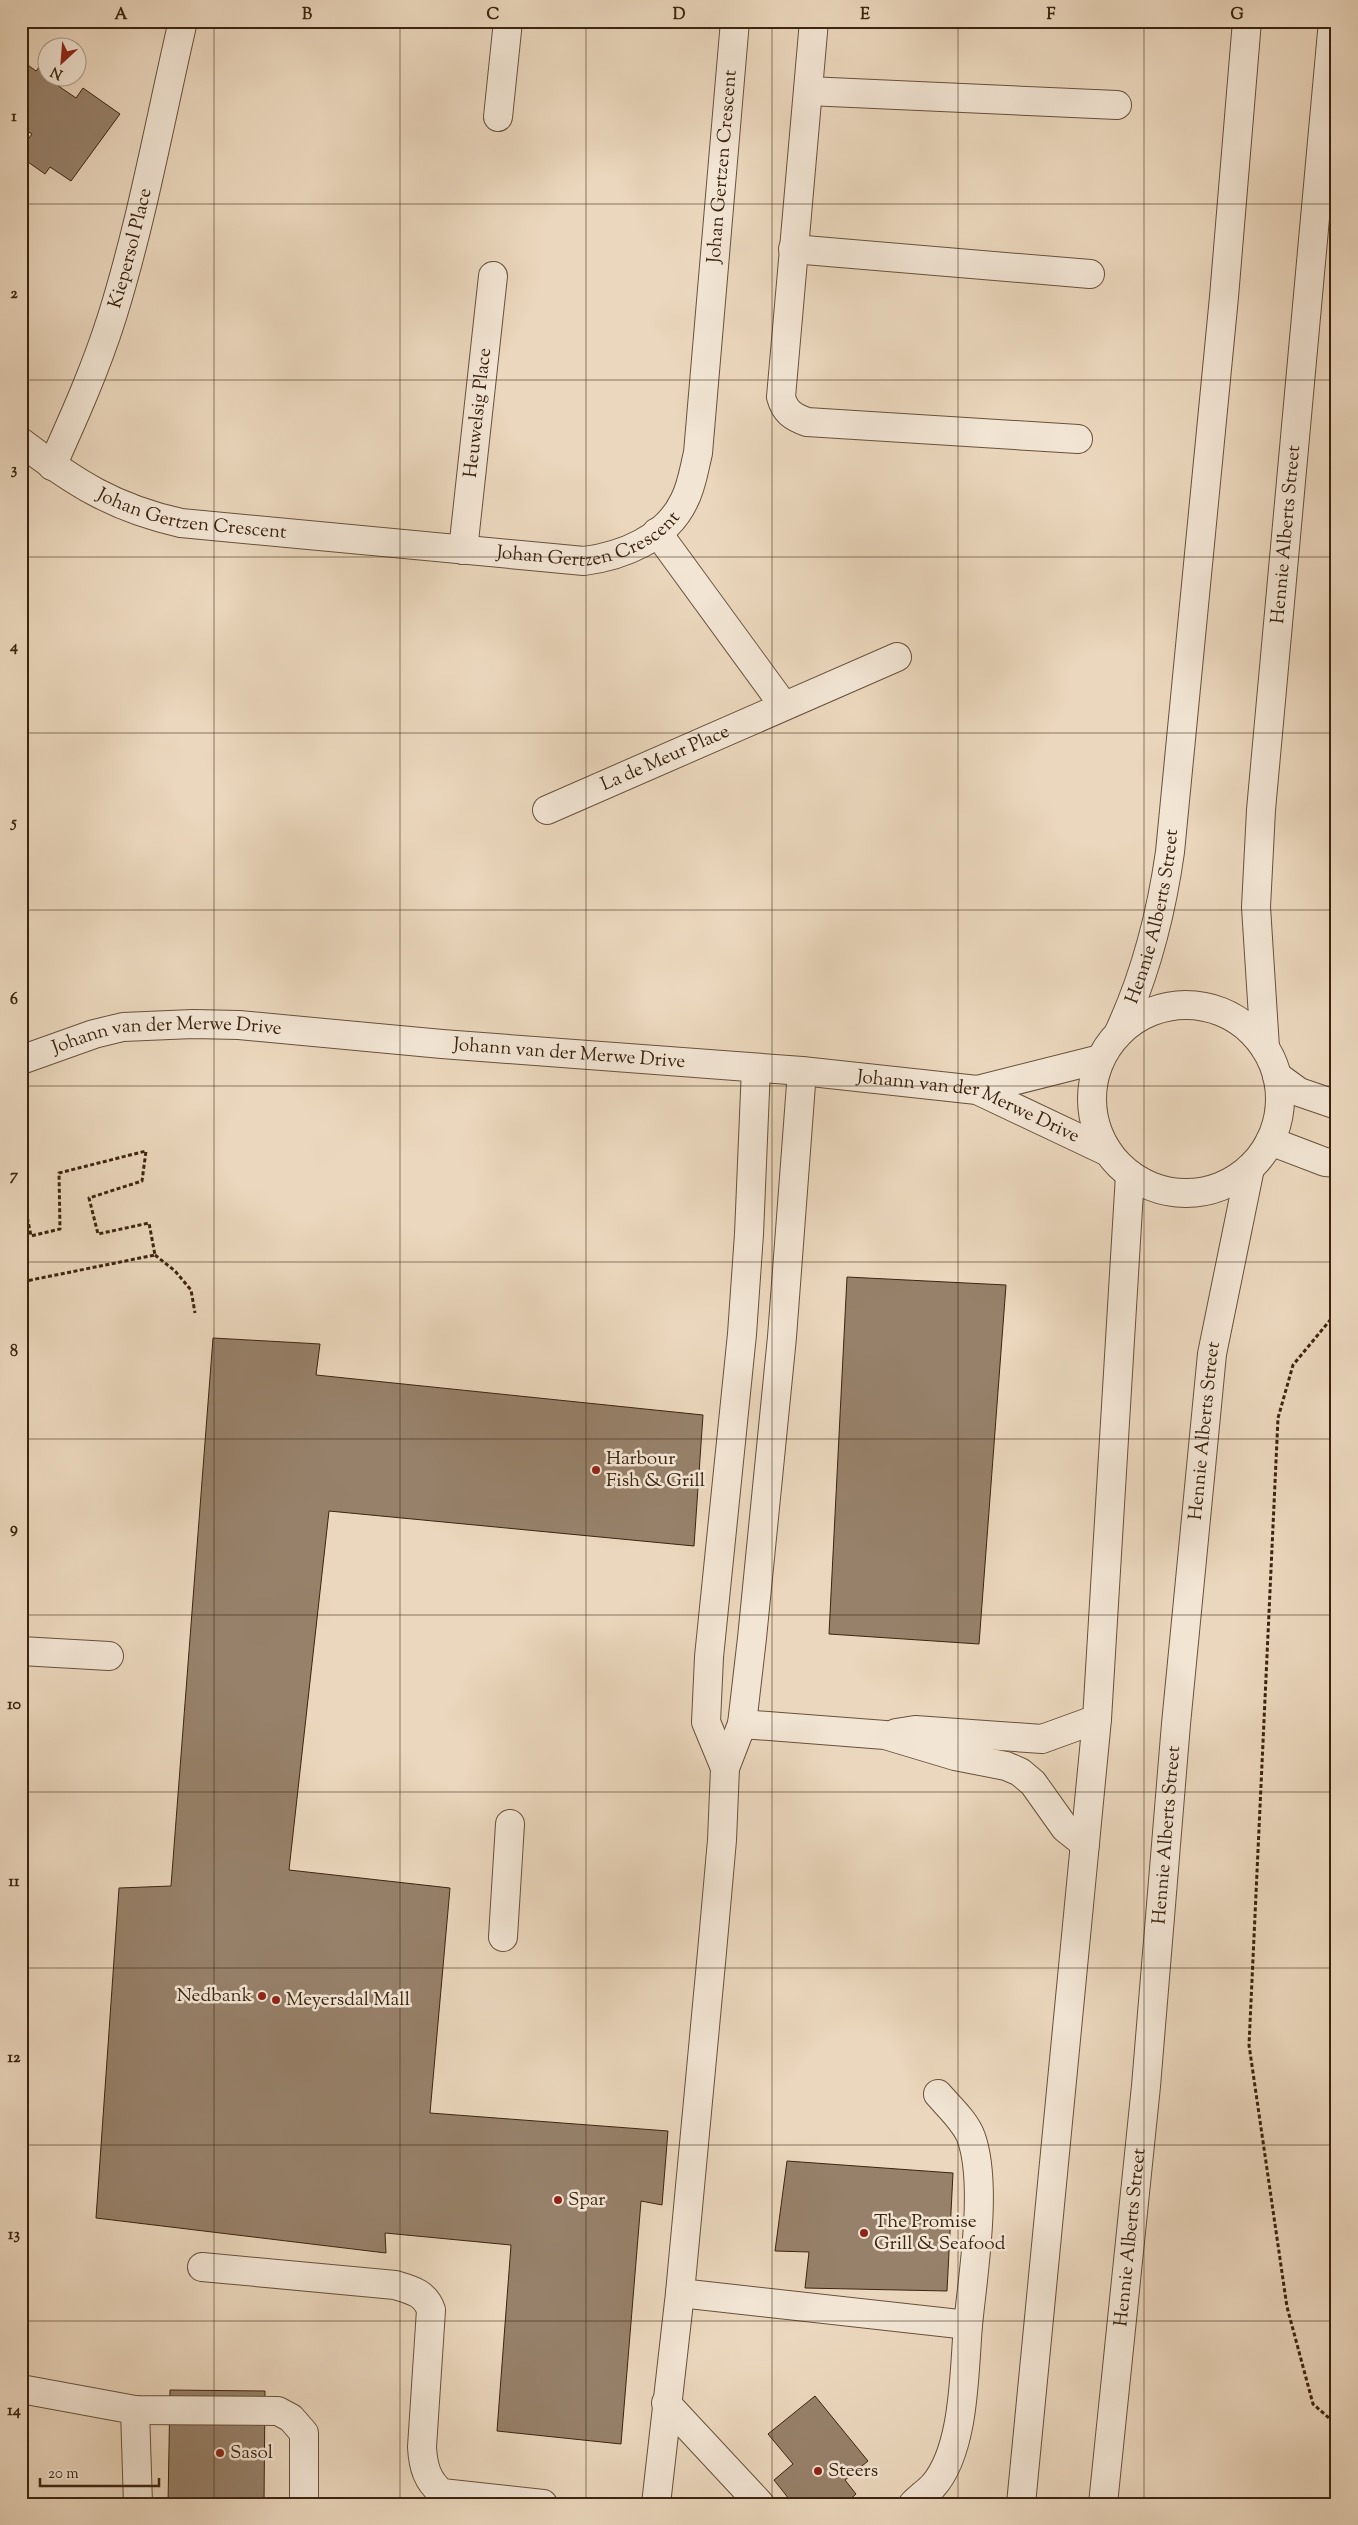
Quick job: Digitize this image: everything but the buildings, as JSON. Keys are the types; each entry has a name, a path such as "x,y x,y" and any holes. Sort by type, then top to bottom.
{"street":[{"name":"Kiepersol Place","path":"52,466 77,411 112,318 132,244 183,21"},
{"path":"498,117 508,21"},
{"name":"Johan Gertzen Crescent","path":"21,442 52,466 119,505 148,516 181,523 584,560 622,553 637,547 658,532 684,503 690,487 698,452 735,21"},
{"path":"814,21 781,397 784,406 795,418 822,424 1078,439"},
{"name":"Hennie Alberts Street","path":"1247,21 1223,307 1164,898 1148,959 1136,994 1119,1032 1100,1059 1092,1090 1094,1122 1108,1152 1130,1174 1159,1189 1192,1193 1223,1186 1250,1168 1270,1141 1280,1110 1277,1076 1265,1048 1256,907 1261,810 1333,21"},
{"path":"808,91 1117,105"},
{"path":"793,249 1090,274"},
{"name":"Heuwelsig Place","path":"463,550 493,276"},
{"path":"658,532 784,706"},
{"name":"La de Meur Place","path":"547,810 897,657"},
{"name":"Hennie Alberts Street","path":"1119,1032 1147,1012 1180,1004 1214,1009 1243,1025 1265,1048"},
{"name":"Johann van der Merwe Drive","path":"21,1060 94,1034 123,1027 192,1024 239,1025 471,1046 802,1071 977,1090 1108,1152"},
{"path":"977,1090 1100,1059"},
{"path":"725,1768 706,1722 709,1657 750,1234 756,1068"},
{"path":"656,2504 680,2292 722,1840 725,1768 742,1724 782,1337 802,1071"},
{"path":"1277,1076 1299,1092 1337,1105"},
{"path":"1270,1141 1325,1162 1337,1162"},
{"name":"Hennie Alberts Street","path":"1103,2504 1146,2086 1176,1724 1212,1354 1250,1168"},
{"path":"1021,2504 1097,1719 1130,1174"},
{"path":"21,1651 109,1656"},
{"path":"885,1736 915,1730 1042,1739 1097,1719"},
{"path":"742,1724 885,1736 955,1756 989,1762 1020,1772 1032,1783 1066,1828 1085,1844"},
{"path":"503,1937 510,1824"},
{"path":"913,2504 934,2485 947,2463 958,2435 978,2204 977,2158 970,2135 938,2094"},
{"path":"202,2267 395,2285 421,2294 428,2301 431,2310 422,2448 423,2462 428,2477 442,2493 544,2504"},
{"path":"680,2292 968,2325"},
{"path":"21,2389 134,2410 278,2411 286,2414 304,2433 304,2504"},
{"path":"666,2403 760,2504"},
{"path":"134,2410 138,2504"},
{"path":"1110,2450 1121,2504"}],"path":[{"path":"21,1186 31,1236 60,1229 59,1173 146,1151 142,1181 89,1198 98,1234 149,1223 155,1255 175,1271 191,1290 195,1313"},
{"path":"21,1282 155,1255"},
{"path":"1337,1316 1331,1319 1293,1365 1278,1418 1249,2045 1287,2307 1313,2404 1337,2426"}],"place":[{"name":"Harbour Fish & Grill","path":"596,1470"},
{"name":"Nedbank","path":"262,1996"},
{"name":"Meyersdal Mall","path":"276,2000"},
{"name":"Spar","path":"558,2200"},
{"name":"The Promise Grill & Seafood","path":"864,2233"},
{"name":"Sasol","path":"220,2453"},
{"name":"Steers","path":"818,2471"}]}
